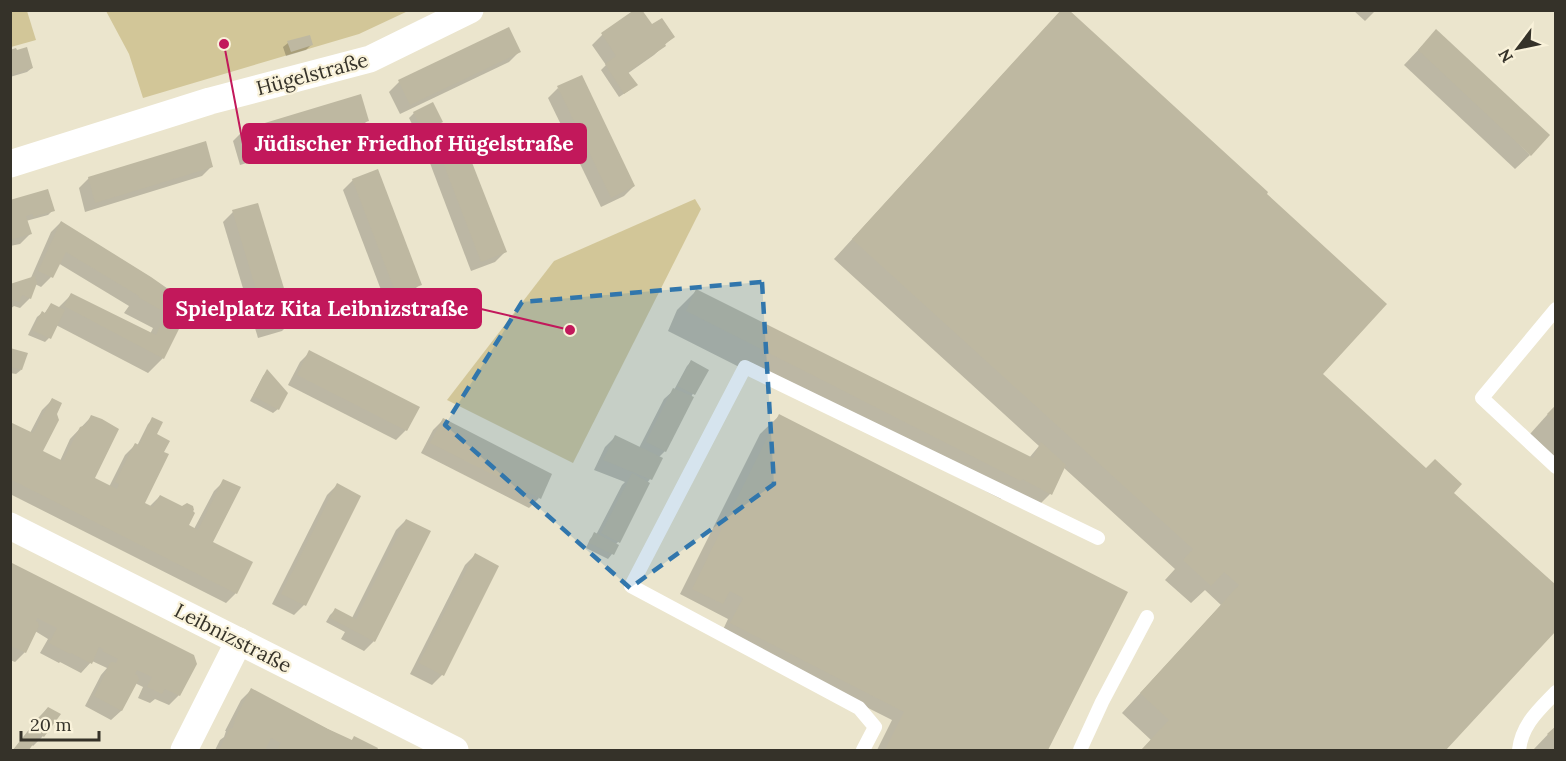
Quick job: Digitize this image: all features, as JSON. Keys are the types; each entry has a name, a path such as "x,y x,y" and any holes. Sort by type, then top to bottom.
{"street":[{"name":"Hügelstraße","path":"10,164 210,101 370,59 470,10"},
{"name":"Leibnizstraße","path":"10,526 455,750"},
{"path":"184,750 239,641"}],"lane":[{"path":"1556,309 1482,398 1556,467"},
{"path":"863,750 875,727 859,708 631,586 745,366 1098,537"},
{"path":"1080,750 1102,702 1148,617"},
{"path":"1519,750 1520,738 1527,724 1556,692"}],"highlighted area":[{"path":"762,282 774,484 630,588 445,425 522,302"}],"shaded area":[{"path":"11,10 27,11 36,40 11,47"},
{"path":"106,11 408,11 359,34 143,98 129,54"},
{"path":"695,199 701,209 573,463 447,400 554,261"}],"building":[{"path":"634,10 642,10 652,24 662,18 675,37 665,44 666,46 628,72 638,85 624,94 605,64 616,56 601,33"},
{"path":"1061,10 1069,10 1387,304 1323,374 1426,468 1435,459 1462,484 1454,493 1556,585 1556,631 1446,750 1141,750 1169,720 1140,693 1239,585 1224,572 1211,586 1183,560 1193,549 852,239"},
{"path":"509,27 521,52 410,105 398,80"},
{"path":"1436,29 1550,135 1531,156 1418,50"},
{"path":"310,35 313,45 291,52 287,41"},
{"path":"27,47 33,68 12,75 10,50"},
{"path":"582,75 635,186 611,198 557,86"},
{"path":"361,94 369,121 250,156 242,130"},
{"path":"433,102 443,122 423,132 413,112"},
{"path":"462,137 507,252 481,262 437,147"},
{"path":"206,141 213,167 95,203 88,177"},
{"path":"378,169 422,285 396,294 352,179"},
{"path":"48,189 55,211 33,217 33,214 26,216 32,234 10,240 10,200"},
{"path":"258,203 294,321 268,329 232,210"},
{"path":"61,221 151,277 191,305 164,359 64,306 71,293 156,335 166,313 66,252 53,278 38,271"},
{"path":"35,276 37,283 31,299 22,295 19,302 10,299 10,284"},
{"path":"696,289 1033,458 1041,442 1066,465 1052,495 686,311"},
{"path":"51,303 65,310 51,339 32,330 42,311 45,313"},
{"path":"10,348 28,353 22,370 10,367"},
{"path":"309,350 420,407 407,431 297,375"},
{"path":"691,360 709,370 695,395 677,386"},
{"path":"267,369 288,393 279,410 253,396"},
{"path":"673,388 694,397 666,452 646,442"},
{"path":"52,398 62,403 57,414 59,420 43,451 63,461 80,427 86,425 91,415 102,419 119,429 95,478 117,489 119,484 115,482 135,443 139,445 152,417 163,422 157,434 170,441 164,452 169,454 145,503 153,507 160,495 182,506 187,503 193,506 195,513 189,525 198,530 223,479 241,487 213,542 253,562 237,594 10,479 10,422 33,433"},
{"path":"1556,405 1556,422 1547,414"},
{"path":"779,414 1128,592 1048,750 885,750 904,712 730,623 743,598 730,591 723,604 692,589"},
{"path":"443,418 552,474 541,499 430,443"},
{"path":"615,435 663,458 652,480 603,460"},
{"path":"632,473 650,483 620,543 601,533"},
{"path":"337,483 361,496 306,606 281,594"},
{"path":"406,519 431,531 375,642 330,618 335,608 356,619"},
{"path":"594,532 619,545 614,555 589,543"},
{"path":"475,553 499,566 444,676 419,663"},
{"path":"10,562 194,655 197,664 180,696 165,689 162,694 147,687 152,677 137,670 135,674 139,679 122,711 94,696 110,663 116,663 118,659 99,647 92,664 70,654 49,643 57,628 37,618 39,626 26,653 11,646 10,611 13,605 10,603"},
{"path":"251,688 328,729 352,740 354,736 378,748 377,750 283,750 278,748 281,743 271,738 265,750 219,750 230,728 232,729"},
{"path":"48,707 61,714 44,737 40,734 29,750 13,750"},
{"path":"1556,726 1556,742 1547,734"}],"place":[{"name":"Jüdischer Friedhof Hügelstraße","path":"224,44"},
{"name":"Spielplatz Kita Leibnizstraße","path":"570,330"}]}
